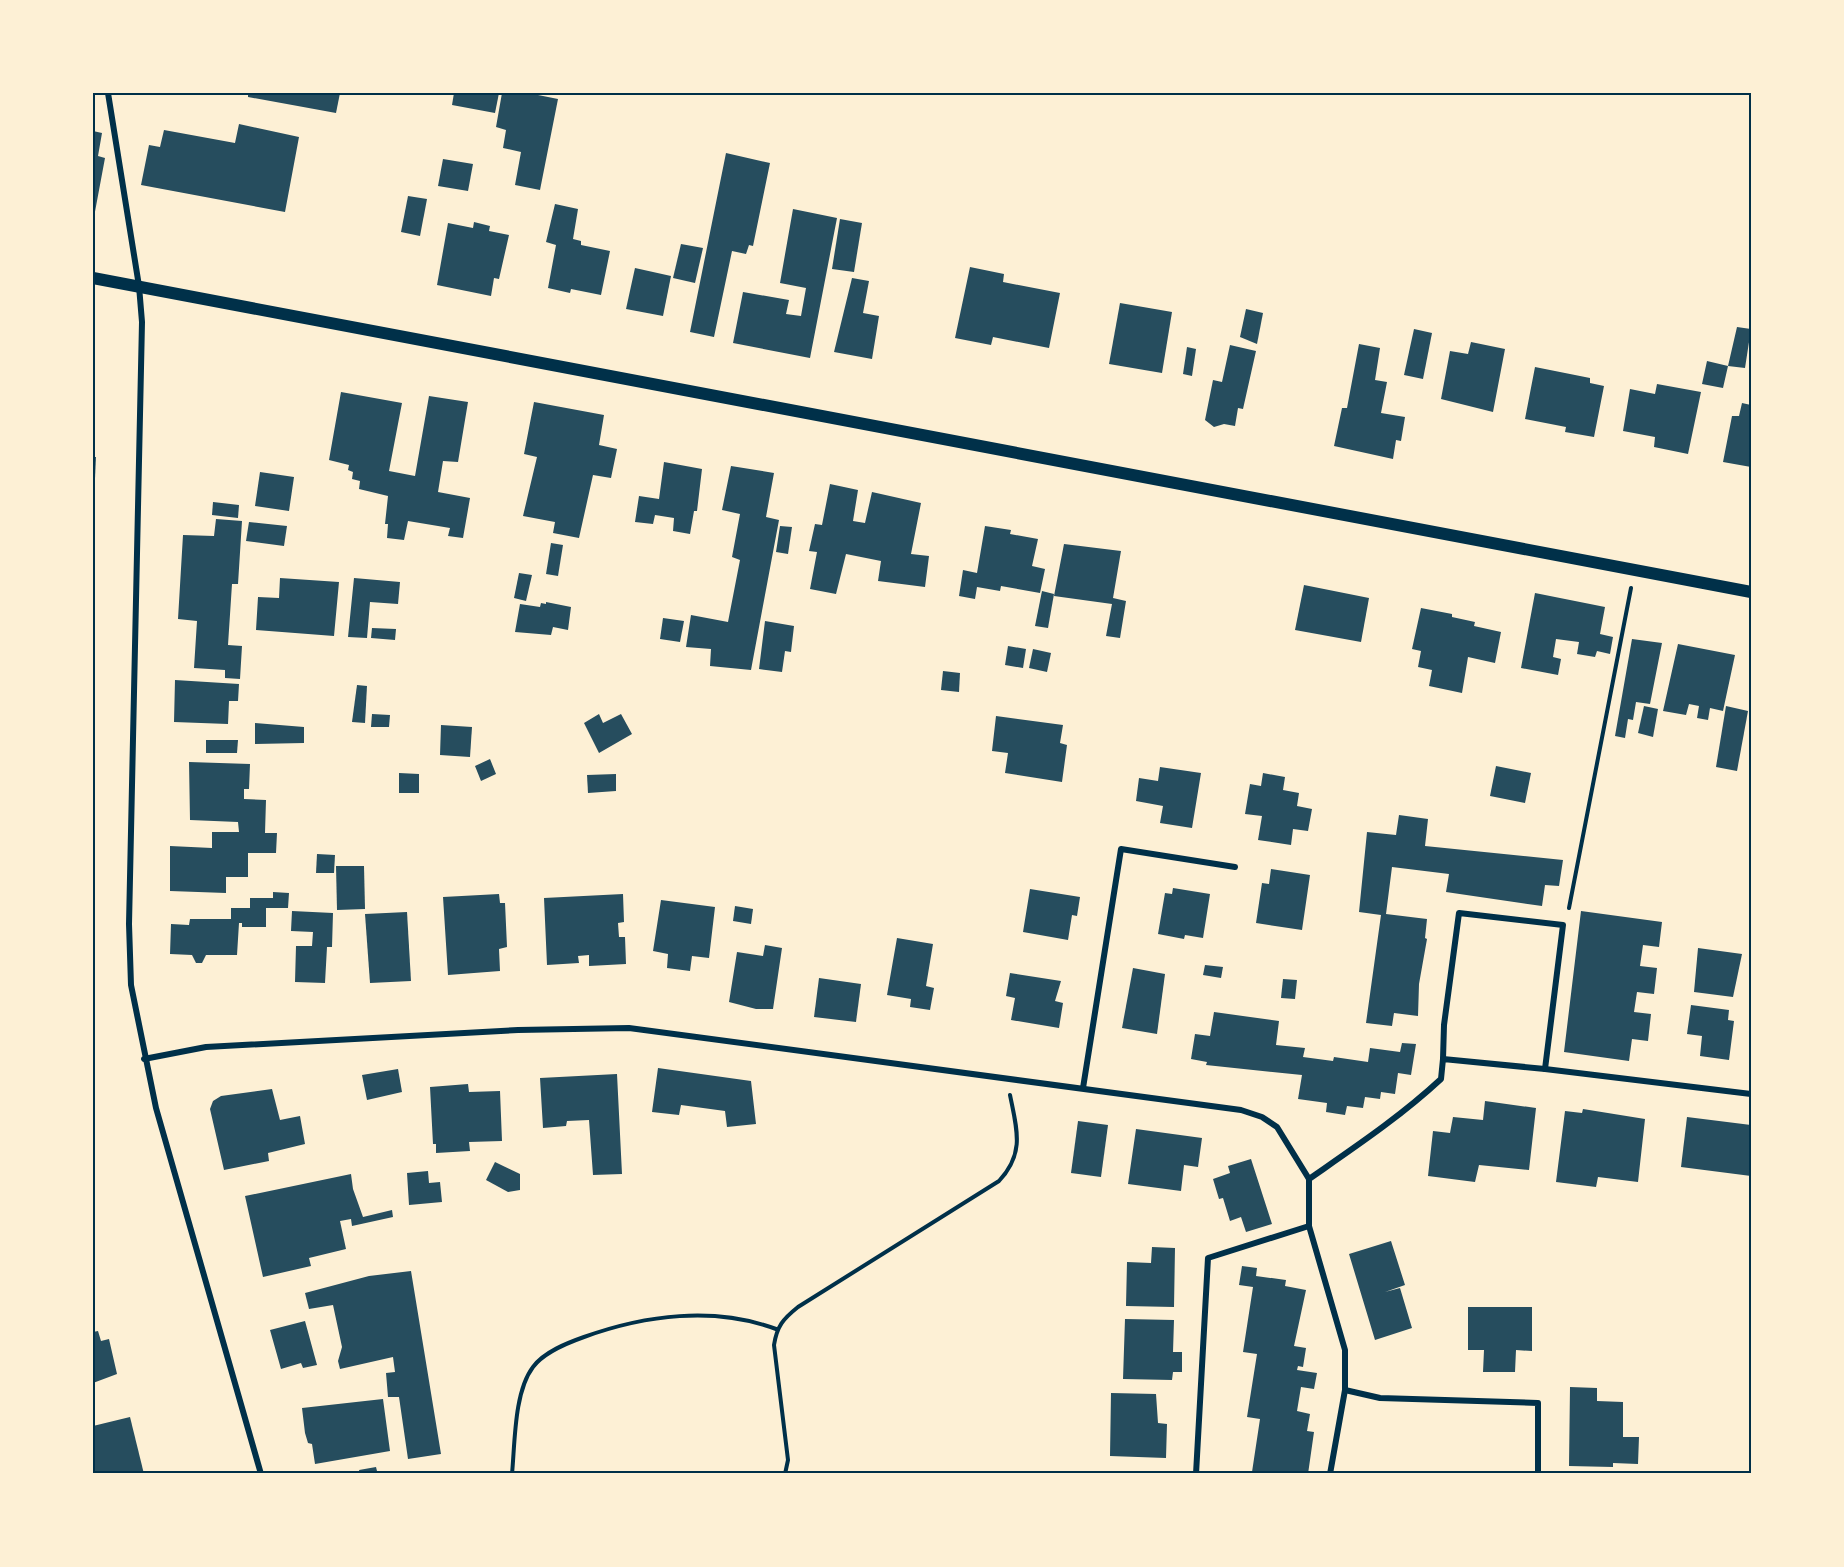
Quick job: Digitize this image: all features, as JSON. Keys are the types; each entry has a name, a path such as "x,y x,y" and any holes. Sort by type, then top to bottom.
{"main road":[{"path":"93,278 1751,592"}],"street":[{"path":"108,93 139,286 141,334 129,924 131,985 144,1059 156,1108 261,1474"},
{"path":"1083,1088 1121,849 1235,867"},
{"path":"1309,1179 1394,1120 1441,1079 1444,1025 1459,913 1563,926 1545,1069"},
{"path":"144,1059 206,1047 518,1030 629,1028 1241,1110 1262,1117 1277,1127 1309,1179 1309,1226 1345,1350 1345,1390 1330,1474"},
{"path":"1443,1059 1751,1094"},
{"path":"1196,1474 1208,1258 1309,1226"},
{"path":"1345,1390 1380,1398 1538,1403 1538,1474"}],"path":[{"path":"1563,926 1574,893 1635,570"},
{"path":"785,1474 788,1460 774,1345 776,1329 783,1319 798,1307 999,1181 1012,1166 1017,1134 1007,1079"},
{"path":"512,1474 520,1397 525,1380 533,1366 569,1342 624,1323 653,1318 720,1316 758,1322 776,1329"}],"building":[{"path":"248,93 340,93 336,113 248,97"},
{"path":"454,93 499,93 495,113 452,105"},
{"path":"502,93 528,93 558,99 540,190 515,185 521,152 503,148 506,130 496,127"},
{"path":"239,124 299,137 285,212 141,185 149,145 160,147 164,130 235,143"},
{"path":"93,131 102,133 98,156 105,158 94,217"},
{"path":"726,153 770,163 753,246 749,245 746,254 732,251 714,337 690,332"},
{"path":"443,159 473,164 468,191 438,186"},
{"path":"408,196 427,199 420,236 401,232"},
{"path":"555,204 578,209 573,239 581,241 581,245 610,251 601,295 571,289 570,293 548,288 556,245 546,242"},
{"path":"793,209 837,218 810,358 733,343 743,292 789,300 786,314 801,316 806,288 780,283"},
{"path":"840,219 862,223 854,272 832,269"},
{"path":"474,222 490,226 489,231 509,235 499,279 494,278 491,296 437,285 448,223 473,228"},
{"path":"681,244 703,248 695,283 673,278"},
{"path":"970,267 1004,274 1003,282 1060,293 1049,348 993,337 991,345 955,338"},
{"path":"635,268 671,276 663,316 626,309"},
{"path":"852,278 869,281 863,313 879,316 872,359 834,352"},
{"path":"1120,303 1172,312 1162,373 1109,364"},
{"path":"1246,309 1263,313 1257,344 1240,337"},
{"path":"1737,327 1751,329 1745,368 1728,366"},
{"path":"1414,329 1432,333 1423,379 1404,375"},
{"path":"1471,342 1505,349 1493,412 1441,399 1450,351 1468,354"},
{"path":"1359,344 1380,348 1375,380 1387,382 1381,413 1405,417 1401,441 1396,440 1393,459 1334,446 1342,408 1347,408"},
{"path":"1230,345 1256,351 1243,409 1238,408 1235,426 1224,424 1214,427 1205,420 1213,380 1222,382"},
{"path":"1187,347 1196,349 1192,376 1183,374"},
{"path":"1707,361 1728,366 1723,388 1702,384"},
{"path":"1535,367 1590,378 1590,383 1604,386 1594,437 1565,432 1566,427 1525,419"},
{"path":"1657,384 1701,392 1688,454 1654,447 1655,437 1623,431 1630,389 1655,394"},
{"path":"341,392 402,403 389,471 415,476 429,396 468,402 458,462 443,461 438,492 470,498 463,538 448,536 450,528 408,521 404,540 387,538 388,524 385,524 388,496 359,489 360,481 352,479 353,472 348,470 349,465 329,460"},
{"path":"534,402 604,415 599,445 617,449 611,478 593,475 579,538 553,533 555,522 523,516 537,457 524,454"},
{"path":"1742,403 1751,405 1751,467 1723,462 1732,416 1739,416"},
{"path":"93,457 96,457 95,478 93,478"},
{"path":"664,462 702,469 697,511 694,511 690,534 673,531 674,518 655,515 653,524 635,522 639,496 659,499"},
{"path":"731,466 774,473 766,517 779,520 751,670 710,666 711,649 686,647 691,615 728,622 740,560 732,557 740,514 722,510"},
{"path":"260,472 294,477 289,511 255,506"},
{"path":"830,484 858,490 853,521 865,523 872,492 921,503 911,554 929,556 925,587 878,581 881,561 846,554 836,594 810,589 817,552 809,551 815,524 822,525"},
{"path":"213,502 239,505 238,518 212,515"},
{"path":"216,519 242,521 238,584 232,584 228,645 242,646 240,679 225,678 225,670 194,668 197,621 178,619 183,535 214,536"},
{"path":"249,522 287,526 284,546 246,541"},
{"path":"780,526 792,527 788,554 776,552"},
{"path":"985,526 1011,530 1010,534 1038,539 1032,566 1045,569 1040,593 1001,586 1000,591 977,587 975,599 959,596 963,570 977,573"},
{"path":"551,543 563,545 558,576 546,574"},
{"path":"1064,544 1121,551 1113,598 1126,601 1120,638 1106,636 1112,604 1054,596"},
{"path":"519,573 532,575 526,601 514,598"},
{"path":"280,578 339,582 334,636 256,630 258,597 279,598"},
{"path":"354,578 400,582 398,604 370,602 367,638 348,637"},
{"path":"1304,585 1369,598 1361,642 1295,630"},
{"path":"1042,591 1054,594 1048,628 1035,626"},
{"path":"1535,593 1605,607 1600,634 1613,637 1610,654 1597,651 1595,657 1577,654 1579,642 1556,639 1553,657 1561,659 1558,675 1521,668"},
{"path":"546,602 571,607 568,630 553,627 551,635 515,632 520,604 540,607 541,603 546,604"},
{"path":"1421,608 1452,614 1452,617 1475,622 1474,626 1501,632 1495,663 1468,657 1462,693 1429,686 1432,670 1418,667 1421,651 1412,649"},
{"path":"663,618 684,621 680,642 660,639"},
{"path":"765,621 794,626 791,652 785,651 782,672 759,669"},
{"path":"372,628 396,629 395,640 371,638"},
{"path":"1632,639 1662,643 1650,704 1636,702 1633,720 1628,719 1625,738 1615,736"},
{"path":"1678,644 1735,655 1723,711 1710,708 1708,720 1697,718 1699,706 1689,704 1686,715 1663,711"},
{"path":"1008,646 1026,649 1023,668 1005,665"},
{"path":"1033,649 1051,653 1047,672 1029,668"},
{"path":"943,671 960,673 959,692 941,690"},
{"path":"175,680 239,684 238,701 229,701 228,724 174,722"},
{"path":"357,685 367,686 365,723 352,722"},
{"path":"1644,706 1658,709 1653,737 1638,733"},
{"path":"1726,706 1748,711 1737,771 1716,767"},
{"path":"372,714 390,715 389,727 371,727"},
{"path":"599,714 603,723 621,714 632,734 599,753 584,723"},
{"path":"996,716 1063,725 1060,743 1067,745 1062,782 1005,773 1008,753 992,751"},
{"path":"255,723 304,727 304,743 255,744"},
{"path":"441,725 472,727 470,757 440,755"},
{"path":"206,740 238,740 237,753 206,753"},
{"path":"490,759 496,774 481,781 475,766"},
{"path":"189,762 250,764 249,789 244,789 244,799 266,800 265,833 277,833 276,853 248,853 248,877 226,877 226,893 170,891 170,846 212,848 212,832 239,832 238,822 190,820"},
{"path":"1496,766 1531,773 1525,803 1490,796"},
{"path":"1160,767 1201,773 1192,828 1160,823 1163,806 1136,801 1139,778 1158,781"},
{"path":"399,773 419,774 419,793 399,793"},
{"path":"1263,773 1285,777 1283,790 1299,793 1297,806 1312,809 1308,831 1293,829 1291,845 1258,840 1262,816 1245,814 1250,784 1261,786"},
{"path":"616,774 616,791 588,793 587,775"},
{"path":"1399,815 1428,819 1425,846 1563,860 1559,886 1545,885 1542,906 1446,892 1449,874 1392,867 1386,914 1427,919 1425,938 1427,939 1419,984 1418,1016 1394,1013 1392,1026 1366,1023 1381,915 1359,912 1367,832 1396,835"},
{"path":"317,854 335,855 334,873 316,873"},
{"path":"336,866 364,866 365,909 337,910"},
{"path":"1271,869 1310,875 1302,930 1256,923 1262,883 1269,884"},
{"path":"1173,888 1210,894 1203,938 1185,935 1184,939 1158,934 1165,893 1172,894"},
{"path":"1030,889 1080,897 1077,916 1072,915 1068,940 1023,932"},
{"path":"273,892 289,893 288,908 266,908 266,927 242,927 242,923 239,923 237,955 206,955 202,963 196,963 192,955 170,954 171,924 189,925 190,919 231,919 231,908 250,908 250,898 273,898"},
{"path":"499,894 500,903 505,903 507,947 499,949 500,971 448,975 443,897"},
{"path":"623,894 624,922 618,923 619,937 625,937 626,964 589,966 589,955 578,956 579,963 547,965 544,898"},
{"path":"661,900 715,907 709,958 692,956 690,971 667,968 668,954 653,951"},
{"path":"735,906 753,909 751,924 733,921"},
{"path":"292,911 333,913 332,947 327,947 325,983 295,982 296,946 312,946 313,932 291,931"},
{"path":"1581,911 1662,922 1659,947 1643,945 1640,966 1657,968 1654,994 1637,992 1634,1012 1651,1014 1648,1041 1632,1039 1629,1061 1564,1052"},
{"path":"407,912 411,981 370,983 365,914"},
{"path":"897,938 933,944 926,986 934,988 930,1010 910,1007 911,999 887,995"},
{"path":"765,945 782,948 773,1009 756,1009 729,1002 737,952 763,956"},
{"path":"1698,948 1742,954 1733,997 1694,992"},
{"path":"1205,965 1223,967 1221,978 1203,975"},
{"path":"1133,968 1165,974 1157,1034 1122,1028"},
{"path":"1010,973 1061,981 1055,1001 1063,1003 1059,1028 1011,1020 1015,998 1006,996"},
{"path":"819,978 861,984 856,1022 814,1017"},
{"path":"1283,979 1297,980 1295,999 1281,998"},
{"path":"1691,1005 1729,1010 1728,1020 1734,1021 1729,1060 1700,1056 1702,1036 1687,1034"},
{"path":"1214,1012 1279,1021 1276,1045 1305,1048 1303,1057 1333,1061 1334,1057 1368,1062 1370,1048 1400,1052 1402,1043 1416,1044 1411,1075 1398,1073 1395,1094 1381,1092 1380,1099 1365,1097 1363,1108 1347,1106 1345,1115 1326,1112 1327,1103 1298,1099 1302,1075 1206,1065 1207,1062 1191,1059 1195,1034 1210,1036"},
{"path":"658,1068 751,1081 756,1124 727,1127 725,1111 681,1105 679,1115 652,1112"},
{"path":"398,1069 402,1092 367,1100 362,1075"},
{"path":"617,1074 622,1174 593,1175 589,1120 567,1121 566,1126 543,1128 540,1078"},
{"path":"468,1084 469,1092 500,1091 502,1141 469,1142 470,1151 436,1153 436,1144 433,1144 430,1087"},
{"path":"272,1089 280,1120 300,1116 305,1144 268,1153 269,1161 224,1170 210,1109 213,1101 221,1096"},
{"path":"1485,1101 1536,1108 1529,1170 1479,1165 1475,1182 1428,1176 1433,1131 1450,1133 1453,1117 1483,1120"},
{"path":"1583,1109 1645,1119 1638,1182 1598,1177 1596,1187 1556,1182 1565,1111 1582,1113"},
{"path":"1687,1117 1751,1125 1751,1176 1681,1167"},
{"path":"1078,1121 1108,1125 1101,1177 1071,1173"},
{"path":"1136,1129 1202,1138 1198,1167 1184,1165 1181,1191 1128,1184"},
{"path":"1251,1159 1272,1224 1246,1232 1241,1217 1230,1221 1223,1198 1219,1199 1213,1179 1230,1173 1228,1166"},
{"path":"495,1162 520,1174 520,1190 508,1192 486,1180"},
{"path":"428,1171 429,1183 440,1182 442,1202 409,1205 407,1173"},
{"path":"351,1174 353,1189 363,1217 392,1210 393,1217 352,1226 351,1219 340,1221 346,1249 309,1258 311,1266 263,1277 245,1196"},
{"path":"1391,1241 1405,1285 1385,1292 1400,1288 1412,1328 1375,1340 1349,1254"},
{"path":"1152,1247 1175,1248 1174,1307 1126,1306 1127,1262 1151,1263"},
{"path":"1242,1266 1257,1268 1256,1276 1286,1280 1285,1286 1306,1290 1294,1346 1306,1348 1303,1367 1298,1366 1297,1370 1317,1373 1314,1389 1301,1387 1297,1411 1310,1414 1307,1431 1314,1432 1308,1474 1252,1472 1260,1419 1247,1417 1257,1354 1243,1352 1253,1287 1239,1285"},
{"path":"411,1271 441,1454 408,1459 399,1397 388,1397 386,1373 395,1372 393,1357 340,1369 338,1361 342,1347 333,1305 309,1309 305,1293 369,1276"},
{"path":"1468,1307 1532,1307 1532,1351 1516,1350 1515,1372 1483,1372 1484,1350 1468,1350"},
{"path":"1125,1319 1174,1320 1173,1352 1182,1352 1182,1372 1173,1372 1172,1380 1123,1379"},
{"path":"305,1321 317,1365 303,1368 301,1363 281,1369 270,1330"},
{"path":"98,1331 101,1341 109,1339 117,1374 93,1383 93,1332"},
{"path":"1570,1387 1597,1388 1597,1401 1623,1402 1623,1437 1639,1437 1638,1464 1613,1463 1613,1467 1569,1466"},
{"path":"1111,1393 1156,1394 1158,1423 1167,1424 1166,1458 1110,1456"},
{"path":"383,1399 390,1451 315,1464 312,1444 308,1443 305,1433 302,1408"},
{"path":"130,1417 144,1474 93,1474 93,1426"},
{"path":"376,1467 377,1471 386,1471 386,1474 360,1474 359,1470"}]}
